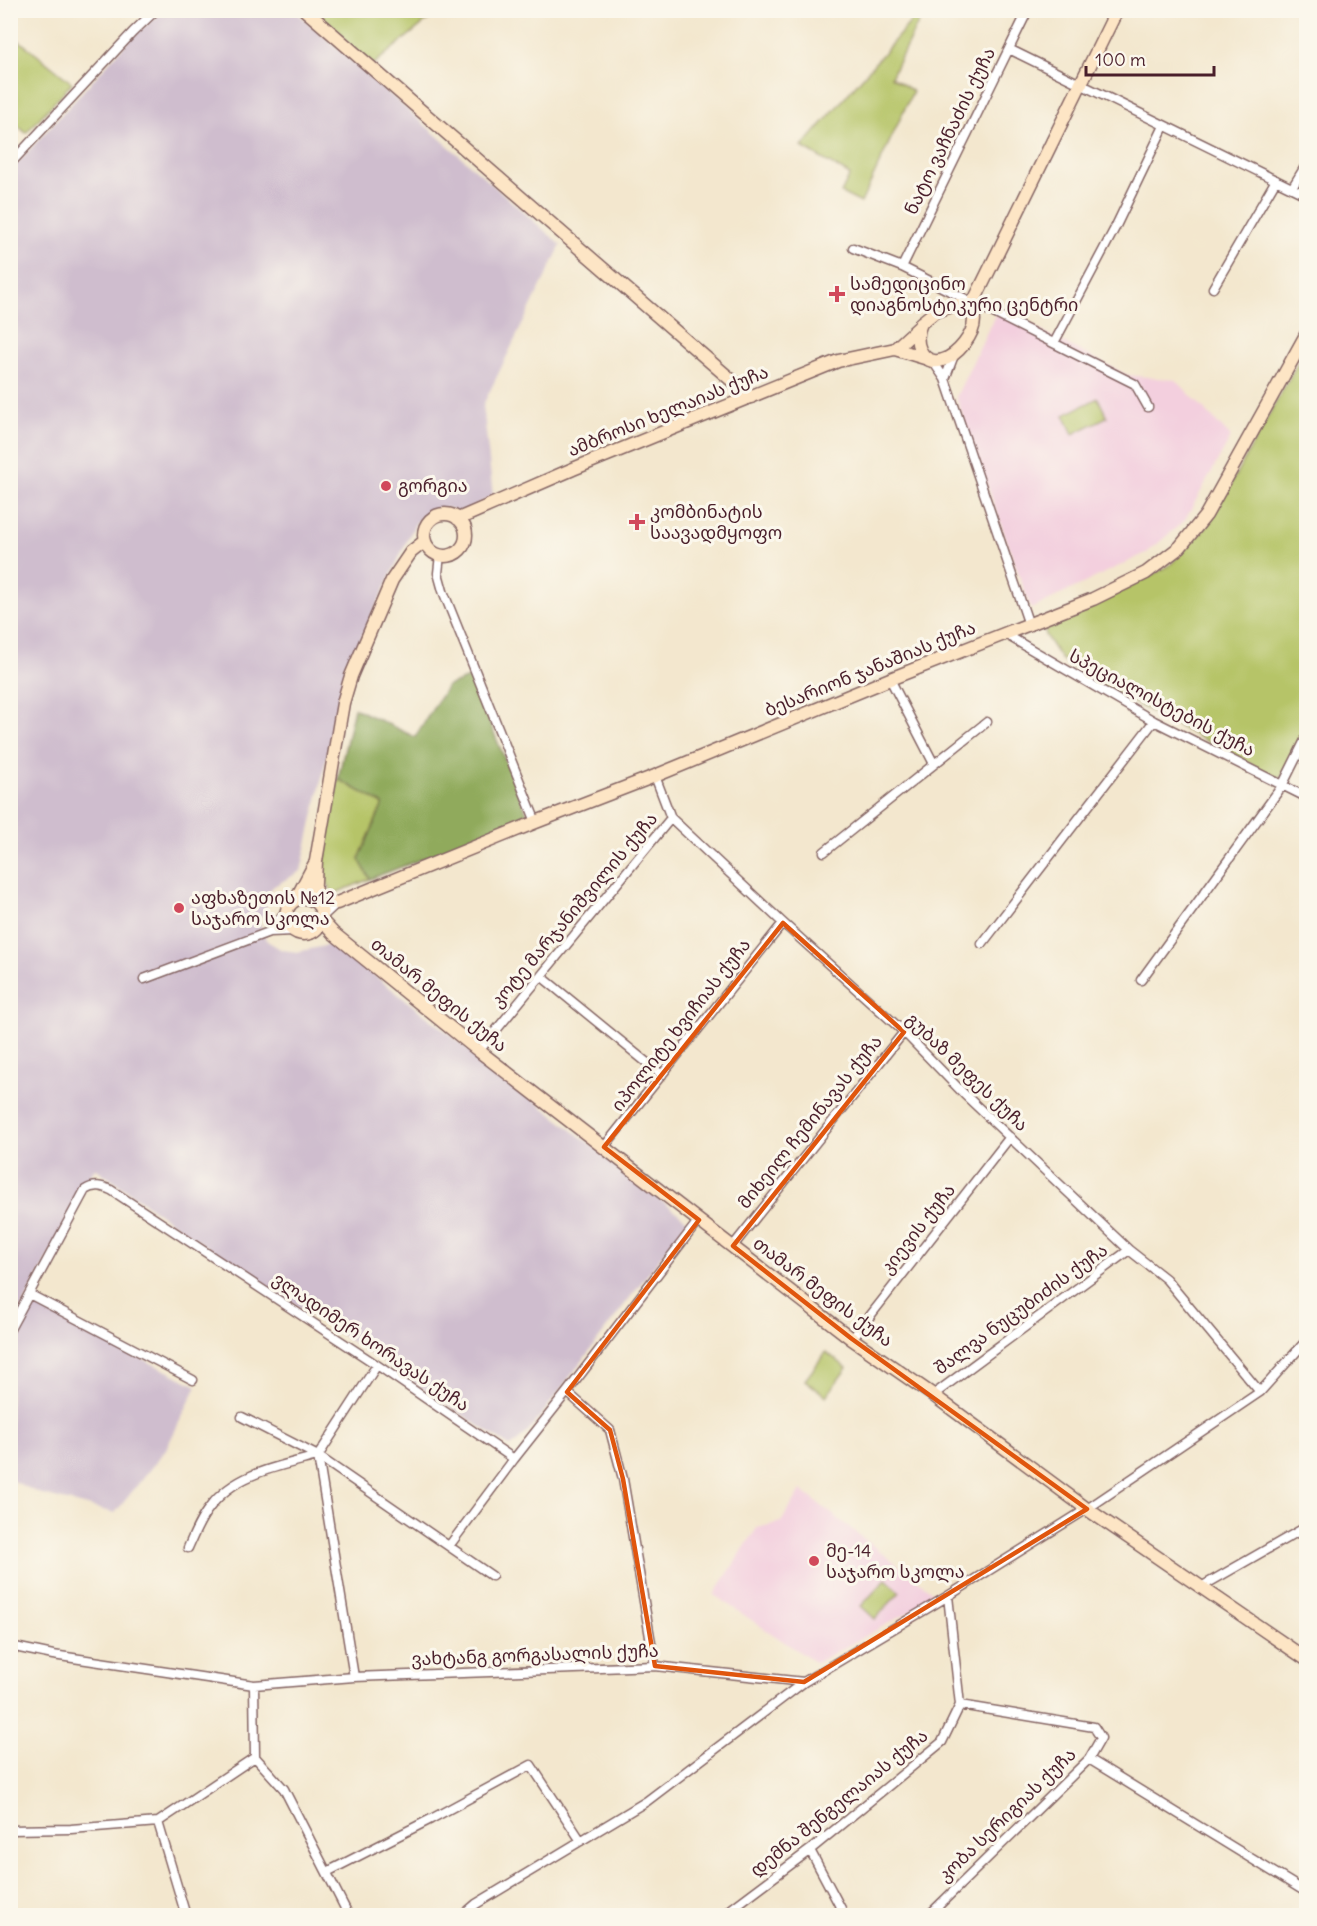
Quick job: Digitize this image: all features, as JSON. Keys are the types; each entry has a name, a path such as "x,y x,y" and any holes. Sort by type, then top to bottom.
{"street":[{"path":"10,164 156,10"},
{"path":"305,10 751,397"},
{"name":"ნატო ვაჩნაძის ქუჩა","path":"902,267 1028,10"},
{"path":"974,322 973,303 1117,10"},
{"path":"1302,10 1306,13"},
{"path":"1009,48 1306,195"},
{"path":"1054,343 1115,228 1164,126"},
{"path":"1292,188 1306,165"},
{"path":"1213,288 1276,180"},
{"path":"853,248 902,267 1135,384 1148,406"},
{"path":"895,349 919,327 924,319 936,311 955,305 973,303"},
{"path":"945,379 954,356 965,343 974,322 974,315 969,308 965,305 955,305"},
{"path":"919,327 917,341 919,348 945,379 1029,625"},
{"name":"ბესარიონ ჯანაშიას ქუჩა","path":"337,903 1093,599 1146,573 1180,547 1206,515 1306,336"},
{"path":"895,349 930,360 947,359 954,356"},
{"name":"ამბროსი ხელაიას ქუჩა","path":"458,519 563,473 837,361 895,349"},
{"path":"445,514 458,519 465,531 464,544 454,554 440,555 428,548 424,531 431,519 445,514"},
{"path":"322,919 321,908 315,901 316,861 343,703 351,676 392,580 411,552 425,541"},
{"path":"440,555 438,573 443,591 536,822"},
{"name":"სპეციალისტების ქუჩა","path":"1005,634 1154,721 1306,797"},
{"path":"890,680 934,764"},
{"path":"982,944 1154,721"},
{"path":"824,852 987,722"},
{"path":"1141,980 1282,786 1306,738"},
{"name":"გუბაზ მეფეს ქუჩა","path":"655,776 671,818 904,1032 964,1094 1129,1250 1166,1279 1260,1392"},
{"name":"კოტე მარჯანიშვილის ქუჩა","path":"479,1051 671,818"},
{"path":"269,932 296,899 316,861"},
{"path":"296,899 305,898 337,903"},
{"path":"308,934 317,929 322,919 337,903"},
{"path":"286,911 286,922 294,932"},
{"name":"თამარ მეფის ქუჩა","path":"322,919 333,933 479,1051 852,1339 933,1395 1087,1509 1306,1659"},
{"name":"იპოლიტე ხვიჩიას ქუჩა","path":"604,1148 783,922"},
{"path":"144,979 269,932 333,933"},
{"path":"541,976 662,1075"},
{"name":"მიხეილ ჩემინავას ქუჩა","path":"733,1246 904,1032"},
{"name":"კიევის ქუჩა","path":"852,1339 1010,1137"},
{"name":"ვლადიმერ ხორავას ქუჩა","path":"10,1329 85,1190 100,1186 111,1190 377,1365 514,1459"},
{"path":"449,1546 699,1220"},
{"name":"შალვა ნუცუბიძის ქუჩა","path":"933,1395 1129,1250"},
{"path":"29,1294 193,1380"},
{"path":"462,1916 476,1905 647,1801 804,1682 1087,1509 1260,1392 1306,1341"},
{"path":"188,1548 198,1525 210,1506 226,1490 256,1473 318,1456 377,1365"},
{"path":"567,1392 610,1430 623,1479 655,1666"},
{"path":"242,1417 318,1456 492,1576"},
{"path":"318,1456 354,1677"},
{"path":"1201,1587 1306,1527"},
{"path":"948,1596 960,1705"},
{"name":"ვახტანგ გორგასალის ქუჩა","path":"10,1646 53,1655 254,1685 354,1677 655,1666 804,1682"},
{"path":"254,1685 255,1757 284,1789 349,1916"},
{"name":"კობა სერიგიას ქუჩა","path":"928,1916 1089,1759 1101,1738 1094,1727 960,1705"},
{"name":"დემნა შენგელაიას ქუჩა","path":"722,1916 810,1850 942,1743 960,1705"},
{"path":"10,1830 70,1829 158,1822 255,1757"},
{"path":"1089,1759 1306,1892"},
{"path":"327,1872 531,1765 581,1841"},
{"path":"158,1822 186,1916"},
{"path":"810,1850 845,1916"}],"highlighted area":[{"path":"783,923 904,1032 733,1246 852,1339 1087,1509 804,1682 655,1666 623,1479 610,1430 567,1392 699,1220 604,1147"}],"shaded area":[{"path":"164,11 295,11 561,245 483,405 493,496 460,513 449,508 436,509 415,524 346,670 301,871 269,891 266,905 267,915 258,918 267,941 282,950 297,952 334,944 688,1221 529,1431 511,1447 191,1236 95,1168 11,1328 11,170 135,34"},
{"path":"998,309 1127,375 1176,380 1231,437 1185,520 1148,552 1031,609 956,397"},
{"path":"32,1304 197,1386 166,1449 115,1513 43,1495 11,1480 10,1348"},
{"name":"მე-14 საჯარო სკოლა","path":"801,1490 938,1596 816,1663 714,1595 757,1528 781,1522"}],"green space":[{"path":"305,11 439,11 370,67"},
{"path":"920,11 924,11 891,77 913,91 861,203 841,193 850,175 802,147"},
{"path":"11,34 72,83 26,133 11,120"},
{"path":"1306,348 1306,726 1282,776 1277,778 1092,681 1061,659 1045,635 1045,628 1169,566 1208,525"},
{"path":"1098,398 1107,417 1073,434 1064,415"},
{"path":"471,677 529,818 370,879 359,859 383,804 338,779 354,708 415,737 447,686"},
{"path":"338,779 383,804 359,859 370,879 333,894 322,872"},
{"path":"826,1352 847,1368 826,1396 805,1380"},
{"path":"886,1579 900,1592 875,1619 861,1606"}],"place":[{"name":"სამედიცინო დიაგნოსტიკური ცენტრი","path":"837,294"},
{"name":"გორგია","path":"386,486"},
{"name":"კომბინატის საავადმყოფო","path":"637,522"},
{"name":"აფხაზეთის №12 საჯარო სკოლა","path":"179,908"},
{"name":"მე-14 საჯარო სკოლა","path":"814,1561"}]}
